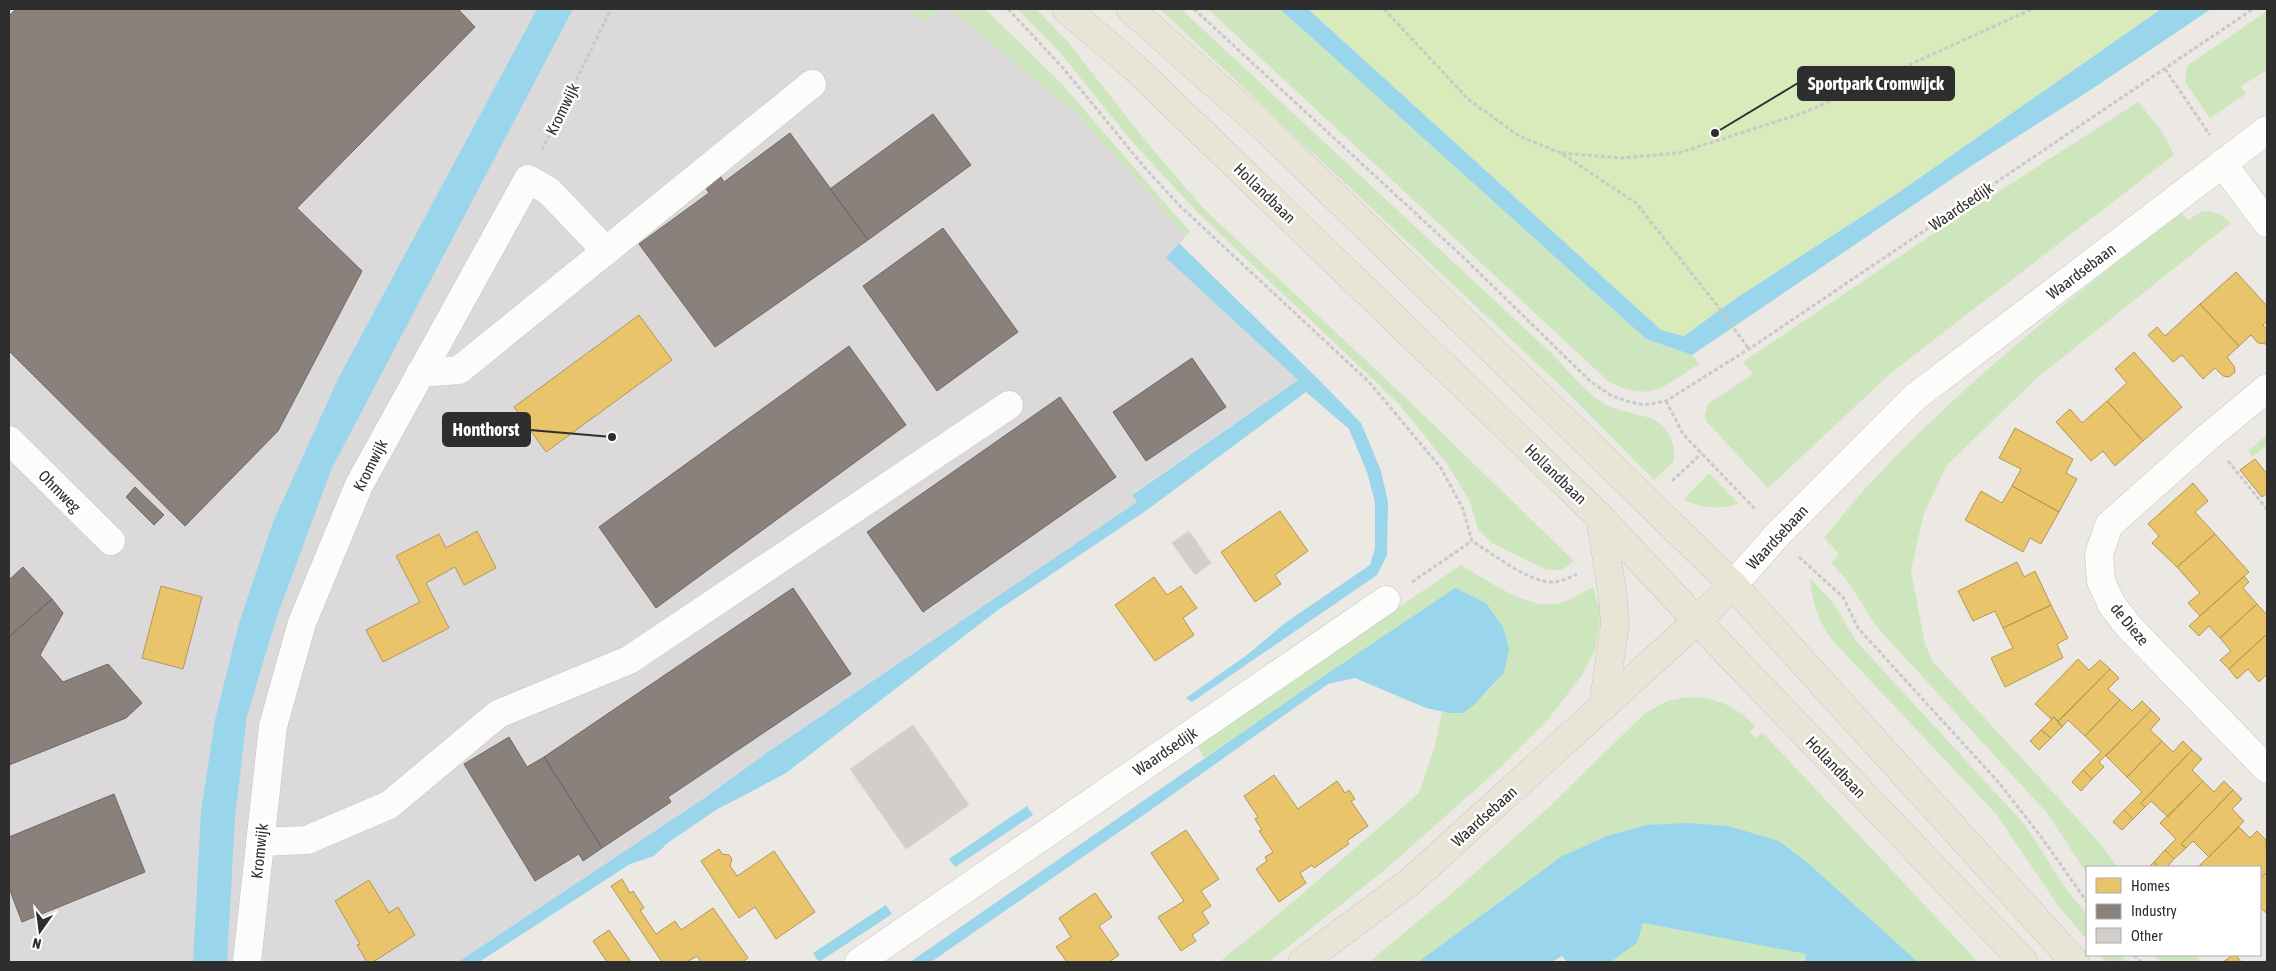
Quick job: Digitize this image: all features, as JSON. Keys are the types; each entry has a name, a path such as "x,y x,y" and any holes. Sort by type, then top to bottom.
{"main road":[{"name":"Hollandbaan","path":"1066,9 1162,94 1600,517 1697,621 2024,962"},
{"path":"1130,9 1268,131 1733,585 2075,962"},
{"path":"1600,517 1613,598 1615,624 1603,707"},
{"name":"Waardsebaan","path":"1302,962 1411,882 1697,621 1733,585"}],"street":[{"path":"420,372 459,370 812,84"},
{"name":"Waardsebaan","path":"1733,585 1778,534 1915,397 2267,130"},
{"path":"2222,163 2267,223"},
{"path":"528,179 548,191 606,251"},
{"name":"Kromwijk","path":"247,962 273,726 302,623 359,485 528,179"},
{"name":"de Dieze","path":"2267,388 2208,437 2109,525 2099,554 2101,581 2112,605 2130,628 2267,769"},
{"path":"260,842 308,840 389,805 498,714 629,660 1009,405"},
{"name":"Ohmweg","path":"9,440 111,541"},
{"name":"Waardsedijk","path":"859,962 1386,600"}],"path":[{"name":"Kromwijk","path":"528,179 611,9"},
{"path":"1008,9 1063,68 1145,168 1180,206 1375,389 1441,468 1463,510 1472,541 1386,600"},
{"path":"1194,9 1464,258 1590,381 1612,396 1627,401 1644,405 1666,401 1689,440 1778,534 1843,597 1858,628 2000,784 2042,838 2086,901"},
{"path":"1384,9 1469,100 1519,136 1561,153 1636,203 1749,349"},
{"path":"1561,153 1621,158 1678,153 1803,112 2032,9"},
{"name":"Waardsedijk","path":"1666,401 1749,349 2253,9"},
{"path":"2165,69 2208,129 2222,163"},
{"path":"2208,437 2267,509"}],"shaded area":[{"path":"9,9 908,9 922,23 941,9 950,9 1079,116 1186,236 1167,259 1298,380 1132,494 1137,502 768,752 706,797 458,962 9,962"}],"green space":[{"path":"908,9 941,9 922,23"},
{"path":"950,9 985,9 1060,82 1190,232 1186,236 1079,116"},
{"path":"1017,9 1036,9 1068,42 1144,139 1204,209 1405,397 1574,561 1562,570 1547,570 1492,543 1478,529 1470,502 1448,465 1399,404 1199,214 1134,144 1057,49"},
{"path":"1160,9 1181,9 1550,352 1590,393 1609,406 1650,418 1661,425 1670,436 1674,448 1673,462 1654,480 1565,390"},
{"path":"1208,9 1280,9 1646,339 1692,355 1699,364 1666,385 1646,392 1622,388 1608,381"},
{"path":"1308,9 2161,9 1898,193 1735,299 1684,336 1661,330"},
{"path":"2267,11 2267,70 2241,86 2246,94 2210,118 2185,82 2187,66"},
{"path":"2138,102 2161,130 2174,155 1892,372 1768,488 1707,422 1705,415 1708,404 1753,374 1743,362 1930,236"},
{"path":"2203,211 2218,214 2231,223 2038,377 1947,465 1924,513 1911,571 1925,645 1934,663 2096,839 2117,866 2086,866 2086,872 2047,813 1877,627 1846,579 1831,563 1839,554 1824,538 1860,495 1901,451 1978,378 2058,310 2181,212 2188,220"},
{"path":"2267,435 2267,445 2252,457 2248,451"},
{"path":"1709,473 1739,504 1711,507 1683,500"},
{"path":"1461,565 1493,585 1518,597 1543,604 1564,602 1593,587 1600,610 1599,629 1595,650 1582,675 1547,721 1502,766 1387,868 1269,962 1219,962 1280,913 1419,793 1435,746 1442,712 1461,710 1478,701 1504,673 1454,589 1204,758 1197,744"},
{"path":"1810,578 1833,603 1857,642 2025,825 2064,886 2086,914 2086,939 2057,904 1997,815 1832,640 1816,610"},
{"path":"1698,697 1715,700 1736,710 1755,726 1750,732 1756,738 1762,732 1978,962 1918,962 1808,863 1646,825 1607,836 1562,856 1418,962 1369,962 1452,893 1549,807 1644,714 1667,701"},
{"path":"1643,923 1806,954 1805,962 1611,962 1637,943"},
{"path":"2101,956 2122,956 2128,962 2106,962"},
{"path":"2155,956 2196,956 2203,962 2160,962"}],"water":[{"path":"537,9 573,9 332,468 277,616 247,716 235,818 227,962 193,962 201,812 215,720 239,623 273,522 339,377"},
{"path":"1280,9 1308,9 1661,330 1684,336 1735,299 1898,193 2161,9 2211,9 2092,89 1968,168 1692,355 1646,339"},
{"path":"1179,243 1361,423 1381,471 1388,502 1387,555 1377,575 1192,702 1186,698 1247,655 1285,623 1370,565 1375,548 1375,502 1367,472 1349,429 1306,392 1147,510 998,610 786,773 716,810 669,842 654,856 630,864 479,962 458,962 706,797 768,752 1137,502 1132,495 1298,380 1166,258"},
{"path":"1455,588 1486,603 1503,627 1509,649 1504,673 1475,704 1463,713 1449,713 1426,708 1355,678 1328,684 1145,814 931,962 910,962 1321,678"},
{"path":"1027,806 1033,815 955,867 949,859"},
{"path":"1687,823 1728,826 1779,841 1808,863 1918,962 1805,962 1806,954 1643,923 1637,943 1611,962 1567,962 1562,956 1552,962 1418,962 1562,856 1607,836 1646,825"},
{"path":"886,905 892,914 819,962 813,953"}],"building: Homes":[{"path":"2236,272 2267,306 2267,321 2263,325 2267,330 2266,344 2258,343 2251,335 2239,346 2200,304"},
{"path":"2200,304 2239,346 2227,357 2234,366 2235,372 2229,377 2223,376 2215,368 2203,379 2182,355 2173,362 2148,335 2157,327 2165,336"},
{"path":"639,315 672,360 546,452 514,407"},
{"path":"2134,352 2182,407 2143,441 2107,401 2127,383 2115,369"},
{"path":"2107,401 2143,441 2115,466 2103,451 2091,461 2056,422 2070,409 2082,423"},
{"path":"2015,428 2073,459 2066,473 2077,479 2059,512 2012,486 2021,469 1999,458"},
{"path":"2255,459 2267,474 2267,493 2262,497 2240,470"},
{"path":"2193,483 2208,501 2195,512 2215,534 2177,567 2152,543 2159,536 2148,524"},
{"path":"2012,486 2059,512 2041,544 2030,538 2023,552 1965,520 1981,491 2002,503"},
{"path":"1280,511 1308,551 1275,575 1281,584 1255,602 1221,552"},
{"path":"477,531 496,568 464,585 455,567 426,583 449,628 383,662 366,630 420,602 396,556 439,534 446,548"},
{"path":"2215,534 2249,572 2200,616 2188,603 2200,593 2177,567"},
{"path":"2017,562 2024,577 2035,571 2051,605 2003,628 1995,611 1973,621 1958,591"},
{"path":"2244,576 2249,582 2243,588 2257,604 2220,638 2209,626 2199,636 2189,626"},
{"path":"1154,577 1167,595 1181,586 1197,608 1183,618 1194,635 1155,661 1115,605"},
{"path":"161,586 202,597 183,669 142,658"},
{"path":"2257,604 2267,615 2267,634 2229,669 2220,660 2231,651 2220,638"},
{"path":"2051,605 2068,638 2057,644 2063,658 2005,687 1991,658 2013,648 2003,628"},
{"path":"2267,634 2267,674 2259,682 2248,669 2237,679 2229,669"},
{"path":"2078,659 2089,670 2100,660 2110,669 2064,716 2058,721 2054,717 2051,719 2035,704"},
{"path":"2110,669 2119,678 2108,689 2120,700 2085,736 2068,720 2062,727 2058,721"},
{"path":"2120,700 2132,711 2142,701 2151,710 2099,762 2104,767 2092,779 2083,770 2101,752 2085,736"},
{"path":"2151,710 2160,719 2150,730 2162,741 2127,777 2106,756"},
{"path":"2054,717 2062,727 2051,738 2041,730"},
{"path":"2041,730 2051,738 2039,750 2030,741"},
{"path":"2162,741 2173,752 2183,741 2192,750 2141,803 2145,807 2133,819 2124,810 2142,792 2127,777"},
{"path":"2192,750 2202,759 2192,770 2203,781 2168,817 2151,801 2145,807 2141,803"},
{"path":"2083,770 2092,779 2081,791 2072,782"},
{"path":"1274,775 1298,809 1337,781 1345,793 1349,790 1355,799 1351,801 1368,826 1347,841 1349,844 1314,868 1312,865 1300,873 1306,883 1279,902 1256,869 1267,861 1265,857 1273,852 1259,831 1262,830 1255,819 1258,817 1244,796"},
{"path":"2203,781 2214,792 2224,781 2233,790 2181,844 2186,848 2174,859 2165,850 2176,839 2160,823"},
{"path":"2233,790 2242,799 2232,809 2244,821 2209,857 2193,841 2186,848 2181,844"},
{"path":"2124,810 2133,819 2122,830 2113,822"},
{"path":"2239,827 2250,838 2257,831 2266,840 2267,872 2261,878 2261,866 2199,866"},
{"path":"1186,830 1219,879 1201,891 1211,906 1202,912 1209,923 1192,935 1196,941 1181,951 1158,917 1184,901 1151,853"},
{"path":"719,849 722,854 729,855 732,859 730,866 737,876 774,851 815,912 776,939 755,907 739,918 701,861"},
{"path":"2165,850 2174,859 2168,866 2158,866 2154,862"},
{"path":"2154,862 2158,866 2150,866"},
{"path":"2267,872 2267,914 2261,908 2261,878"},
{"path":"622,879 630,893 633,891 644,908 640,910 656,934 675,921 681,930 713,908 748,958 742,962 701,962 697,956 687,962 662,962 611,886"},
{"path":"369,880 389,913 398,907 415,935 373,962 367,962 357,945 360,944 335,901"},
{"path":"1095,893 1112,917 1099,926 1119,955 1109,962 1067,962 1056,947 1071,937 1059,918"},
{"path":"609,930 631,962 607,962 593,941"},
{"path":"2232,956 2237,956 2241,962 2223,962"}],"building: Industry":[{"path":"16,9 458,9 475,27 297,208 362,271 278,431 185,526 9,351 9,16"},
{"path":"933,114 971,165 868,240 830,189"},
{"path":"790,133 868,240 715,347 639,244 709,193 704,185 719,174 724,182"},
{"path":"943,228 1018,332 937,391 863,286"},
{"path":"849,346 906,425 656,608 599,527"},
{"path":"1192,358 1226,407 1146,461 1113,412"},
{"path":"1060,397 1116,477 923,612 867,532"},
{"path":"135,487 164,515 154,525 126,497"},
{"path":"23,567 52,599 9,637 9,580"},
{"path":"793,588 851,674 668,797 671,802 602,848 544,757"},
{"path":"52,599 63,613 40,655 63,682 108,664 142,703 126,718 9,765 9,637"},
{"path":"509,737 527,767 544,757 602,848 583,861 579,854 535,881 464,764"},
{"path":"114,794 145,872 22,922 9,888 9,837"}],"building: Other":[{"path":"1189,531 1211,563 1195,575 1172,543"},
{"path":"913,725 969,805 906,849 850,769"}],"place":[{"name":"Sportpark Cromwijck","path":"1715,133"},
{"name":"Honthorst","path":"612,437"}]}
